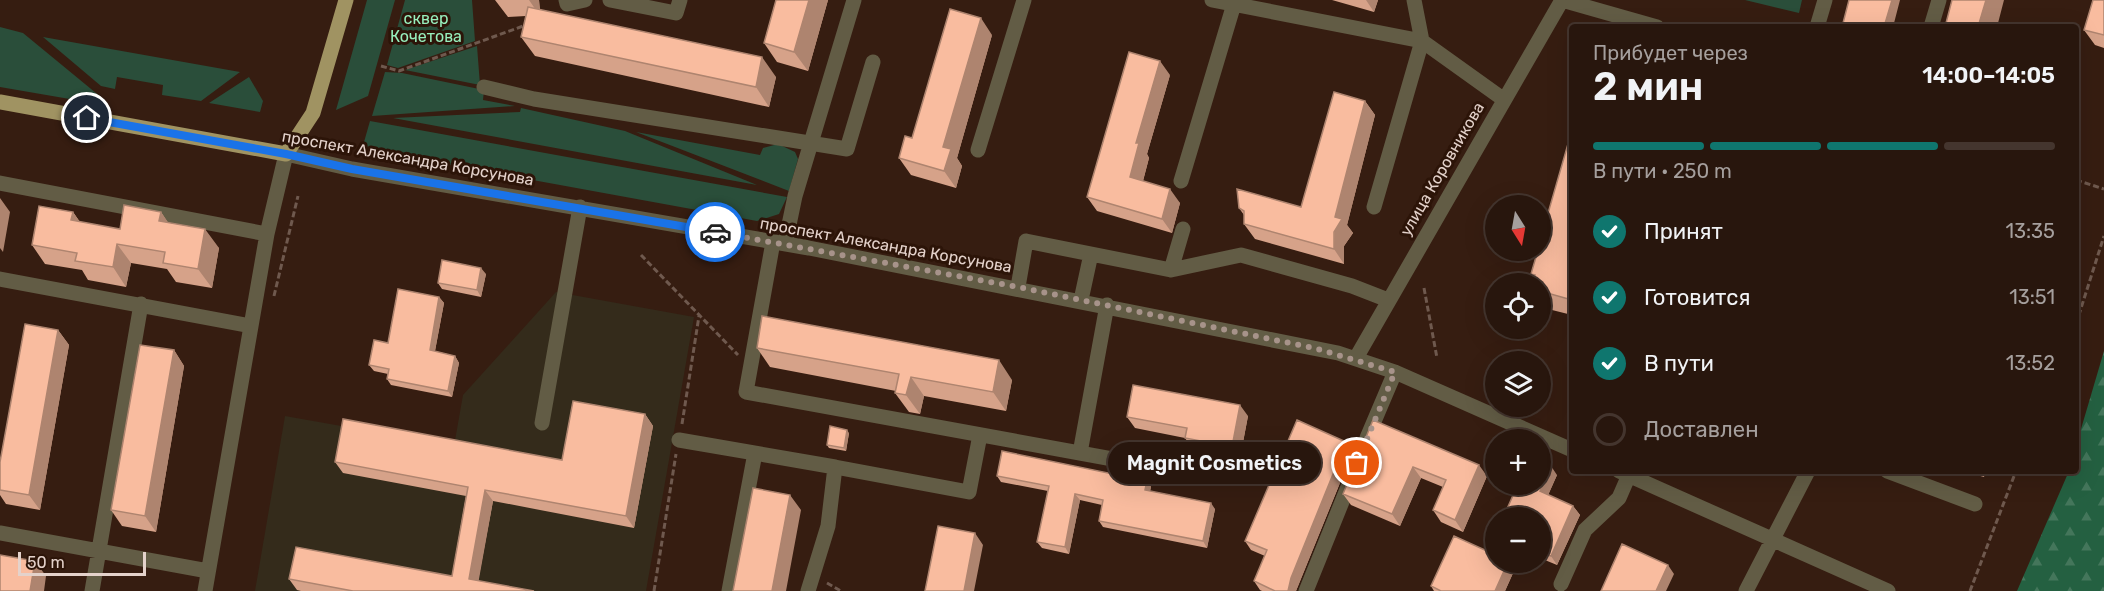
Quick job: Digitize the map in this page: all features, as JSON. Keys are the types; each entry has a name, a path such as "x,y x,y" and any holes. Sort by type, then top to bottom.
{"main road":[{"path":"286,154 313,112 346,0"},
{"name":"проспект Александра Корсунова","path":"0,102 286,154"}],"street":[{"path":"566,0 567,4 585,0"},
{"path":"610,0 676,13 680,0"},
{"path":"854,0 779,243 746,392 1211,477"},
{"path":"978,150 1024,0"},
{"path":"1212,0 1422,41 1503,99"},
{"path":"1374,207 1422,41 1419,12 1414,0"},
{"path":"1562,0 1647,24"},
{"name":"улица Коровникова","path":"1356,358 1562,0"},
{"path":"1818,24 1825,0"},
{"path":"1932,24 1939,0"},
{"path":"1181,181 1234,4"},
{"path":"484,87 534,99 847,149 873,62"},
{"name":"проспект Александра Корсунова","path":"286,154 352,169 580,207 1018,287 1356,358 1395,372 1569,449"},
{"path":"205,591 267,234 286,154"},
{"path":"0,183 267,234"},
{"path":"542,423 580,207"},
{"path":"1171,270 1183,229"},
{"path":"1018,287 1026,241 1171,270 1241,255 1352,286 1388,300"},
{"path":"1082,300 1091,254"},
{"path":"0,279 251,326"},
{"path":"92,591 141,304"},
{"path":"1080,453 1107,305"},
{"path":"1306,591 1395,372"},
{"path":"679,440 969,492 980,435"},
{"path":"729,591 755,453"},
{"path":"808,591 828,526 835,467"},
{"path":"1561,584 1586,530 1619,498 1624,474"},
{"path":"1626,474 1888,591"},
{"path":"1746,591 1771,538 1806,474"},
{"path":"1895,474 1975,504"},
{"path":"0,533 208,571"}],"path":[{"path":"381,66 399,71 532,23"},
{"path":"2079,181 2104,189"},
{"path":"2079,315 2104,236"},
{"path":"641,255 751,369"},
{"path":"1424,288 1437,358"},
{"path":"1970,591 2015,474"}],"shaded area":[{"path":"556,292 694,317 646,591 255,591 285,416 454,446 463,395"}],"green space":[{"path":"367,0 395,0 368,96 336,110"},
{"name":"сквер Кочетова","path":"405,0 472,0 475,41 398,68 387,65"},
{"path":"1745,0 1802,0 1799,13"},
{"path":"0,27 23,33 102,98 87,102 0,87"},
{"path":"43,37 240,72 201,101 162,95 163,85 117,77 115,89 101,86"},
{"path":"477,46 480,85 405,70"},
{"path":"385,72 402,73 484,90 483,100 515,106 372,116"},
{"path":"249,77 263,101 260,112 209,103"},
{"path":"521,108 625,131 757,185 393,118 520,112"},
{"path":"370,121 787,197 779,214 757,221 362,149"},
{"path":"636,132 760,155 763,148 778,144 795,152 798,159 789,191"},
{"path":"2104,351 2104,591 2017,591 2068,474 2079,474 2079,436"}],"building":[{"path":"776,0 809,0 794,52 764,43"},
{"path":"1849,0 1892,0 1885,24 1843,24"},
{"path":"1952,0 1986,0 1979,24 1946,24"},
{"path":"2093,0 2104,0 2104,35 2084,30"},
{"path":"528,7 762,57 756,87 521,37"},
{"path":"950,9 981,18 943,147 951,149 944,171 899,158 905,136 912,138"},
{"path":"1129,52 1160,61 1136,143 1139,143 1130,177 1170,189 1162,219 1087,197"},
{"path":"1334,92 1365,101 1335,217 1342,219 1334,232 1334,249 1244,224 1244,211 1239,208 1237,189 1301,207"},
{"path":"1569,140 1569,299 1551,294 1551,273 1531,273 1535,261 1551,261 1551,203"},
{"path":"124,205 161,212 159,221 205,229 198,269 163,263 165,252 117,244 113,267 75,261 77,253 32,245 39,206 73,212 71,220 120,229"},
{"path":"442,260 481,268 477,290 438,283"},
{"path":"398,289 439,297 430,350 455,356 448,391 387,379 389,369 369,365 374,340 388,343"},
{"path":"762,316 999,360 993,392 911,377 906,395 895,393 899,374 757,348"},
{"path":"25,324 58,330 29,495 0,490 0,462"},
{"path":"140,345 174,350 145,516 111,510"},
{"path":"1133,385 1240,405 1232,447 1185,438 1187,428 1127,417"},
{"path":"573,401 645,414 626,516 485,490 469,579 534,591 353,591 289,579 296,547 452,576 468,487 335,462 343,419 562,460"},
{"path":"1297,420 1346,442 1291,578 1288,591 1275,591 1254,581 1267,550 1245,541"},
{"path":"1373,420 1479,465 1455,520 1433,510 1446,480 1413,467 1392,514 1343,494"},
{"path":"830,426 847,430 844,448 827,445"},
{"path":"1002,451 1147,481 1145,490 1211,503 1203,541 1099,521 1103,500 1075,494 1065,547 1037,542 1049,486 997,476"},
{"path":"753,488 790,495 772,591 733,591"},
{"path":"1513,495 1549,495 1573,506 1551,556 1551,507 1508,507"},
{"path":"938,526 975,533 964,591 925,591"},
{"path":"1454,536 1485,550 1485,573 1503,573 1495,591 1441,591 1431,586"},
{"path":"1622,544 1668,565 1656,591 1601,591"},
{"path":"0,555 35,561 30,591 0,591"}],"way so far":[{"path":"715,232 1018,287 1338,353 1395,372 1357,463"}],"place":[{"name":"Magnit Cosmetics","path":"1357,463"}],"route":[{"path":"87,118 286,154 352,169 715,232"}]}
